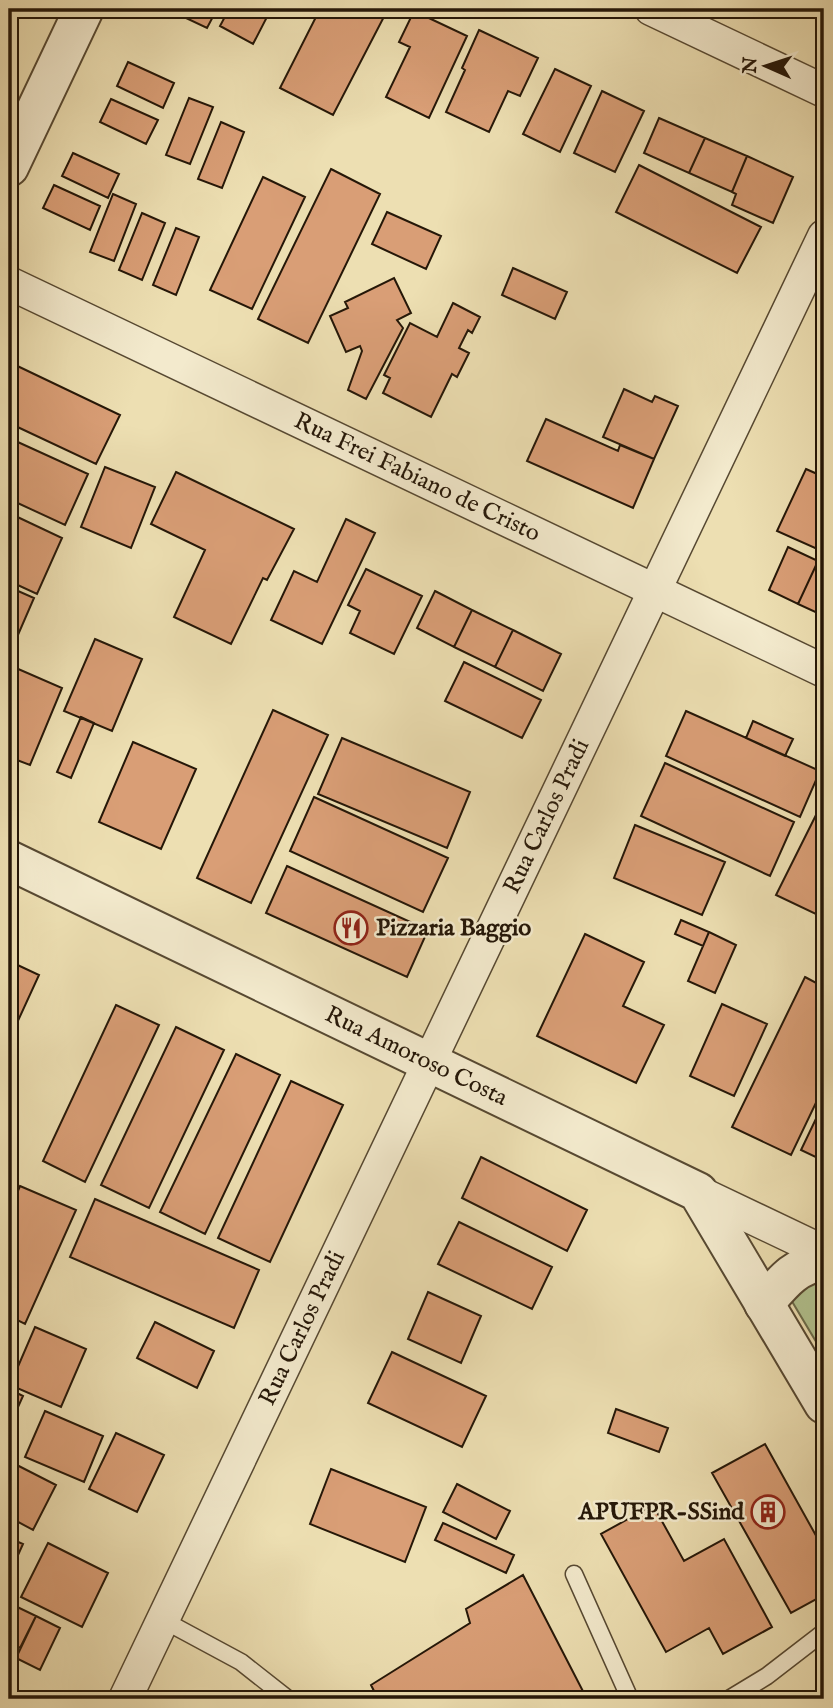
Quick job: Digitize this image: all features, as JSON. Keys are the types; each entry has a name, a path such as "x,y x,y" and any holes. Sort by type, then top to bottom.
{"street":[{"path":"9,167 84,9"},
{"path":"652,9 824,91"},
{"name":"Rua Carlos Pradi","path":"125,1699 824,236"},
{"name":"Rua Frei Fabiano de Cristo","path":"9,284 824,671"},
{"name":"Rua Amoroso Costa","path":"9,860 824,1252"},
{"path":"698,1192 824,1404"},
{"path":"764,1304 796,1269 824,1261"}],"lane":[{"path":"574,1574 630,1699"},
{"path":"163,1620 241,1662 288,1699"},
{"path":"729,1699 767,1676 824,1632"}],"green space":[{"path":"824,1275 824,1355 790,1298"}],"building":[{"path":"167,9 217,9 207,28"},
{"path":"229,9 252,9 267,17 253,44 220,26"},
{"path":"320,9 388,9 333,115 280,88"},
{"path":"793,9 819,9 815,18"},
{"path":"819,9 824,9 824,22 815,18"},
{"path":"414,11 467,36 429,118 386,97 410,47 399,42"},
{"path":"479,30 538,58 520,96 508,91 489,132 446,112"},
{"path":"128,62 174,83 163,108 117,86"},
{"path":"555,69 591,86 560,152 523,134"},
{"path":"602,91 644,111 615,172 574,153"},
{"path":"189,98 213,107 190,164 166,155"},
{"path":"111,99 158,120 146,144 100,122"},
{"path":"659,118 705,138 689,173 644,153"},
{"path":"221,122 244,132 222,188 198,179"},
{"path":"705,138 747,156 732,192 689,173"},
{"path":"73,153 119,174 108,198 62,176"},
{"path":"747,156 793,177 773,223 732,205 736,194 732,192"},
{"path":"639,165 761,227 737,273 616,212"},
{"path":"331,169 380,194 308,343 258,319"},
{"path":"263,177 305,197 252,309 210,290"},
{"path":"54,185 100,206 90,230 43,208"},
{"path":"113,194 136,204 114,261 90,252"},
{"path":"387,212 441,236 426,269 372,244"},
{"path":"142,213 165,223 142,280 119,270"},
{"path":"176,228 199,237 176,295 153,285"},
{"path":"513,268 567,292 555,319 502,295"},
{"path":"394,278 411,313 397,320 403,328 366,399 348,390 362,351 360,346 346,352 330,316 348,308 345,302"},
{"path":"453,303 480,317 472,333 468,330 459,348 469,353 457,377 452,374 431,417 383,393 390,378 384,375 410,323 437,337"},
{"path":"9,362 120,415 96,464 9,423"},
{"path":"624,389 652,402 655,396 678,406 654,459 603,437"},
{"path":"546,419 618,451 620,445 654,459 633,508 527,461"},
{"path":"9,438 88,474 65,525 9,499"},
{"path":"105,467 155,487 131,548 81,527"},
{"path":"806,469 824,477 824,552 777,531"},
{"path":"176,472 294,529 267,580 263,578 231,644 174,617 205,550 151,524"},
{"path":"9,513 62,538 37,594 9,581"},
{"path":"346,519 375,533 322,644 271,620 294,571 317,582"},
{"path":"788,547 818,561 798,604 769,590"},
{"path":"818,561 824,564 824,616 798,604"},
{"path":"366,569 422,596 394,654 350,633 360,611 348,605"},
{"path":"9,587 34,598 11,651 9,649"},
{"path":"435,591 472,610 454,647 417,628"},
{"path":"472,610 513,630 495,667 454,647"},
{"path":"513,630 561,654 543,691 495,667"},
{"path":"95,639 142,659 112,731 64,711"},
{"path":"464,662 541,700 522,738 445,701"},
{"path":"9,665 62,688 30,765 9,757"},
{"path":"273,710 328,735 251,903 197,878"},
{"path":"686,711 820,771 800,817 666,756"},
{"path":"81,717 94,723 71,778 57,772"},
{"path":"753,721 793,739 785,756 746,738"},
{"path":"342,738 470,792 447,848 318,794"},
{"path":"133,742 196,769 161,849 99,822"},
{"path":"665,763 794,822 770,876 641,816"},
{"path":"314,797 448,858 423,912 290,851"},
{"path":"824,799 824,907 820,916 776,895"},
{"path":"635,825 725,862 702,915 614,878"},
{"path":"287,866 428,930 407,977 266,913"},
{"path":"681,920 709,932 703,946 675,934"},
{"path":"709,932 736,945 715,993 688,981"},
{"path":"585,934 644,962 623,1006 664,1025 636,1083 537,1036"},
{"path":"9,961 39,975 11,1036 9,1035"},
{"path":"805,977 824,987 824,1086 791,1155 732,1127"},
{"path":"722,1004 767,1024 734,1096 690,1076"},
{"path":"116,1005 159,1025 85,1182 43,1161"},
{"path":"176,1027 224,1050 149,1208 101,1185"},
{"path":"236,1054 280,1075 205,1234 160,1212"},
{"path":"291,1081 343,1105 270,1262 218,1238"},
{"path":"824,1102 824,1161 801,1150"},
{"path":"481,1157 587,1210 567,1251 462,1198"},
{"path":"20,1186 76,1210 25,1324 9,1316 9,1212"},
{"path":"95,1199 259,1270 234,1328 70,1257"},
{"path":"459,1222 552,1267 532,1309 438,1264"},
{"path":"428,1292 481,1316 461,1363 408,1339"},
{"path":"155,1322 214,1351 197,1388 137,1358"},
{"path":"35,1327 86,1349 61,1407 10,1385"},
{"path":"392,1352 486,1396 462,1447 368,1403"},
{"path":"9,1389 23,1396 9,1427"},
{"path":"616,1409 668,1428 659,1452 608,1433"},
{"path":"45,1411 103,1436 84,1482 25,1457"},
{"path":"116,1433 164,1455 137,1512 89,1489"},
{"name":"APUFPR-SSind","path":"765,1444 824,1550 824,1595 791,1613 712,1473"},
{"path":"9,1461 56,1485 33,1530 9,1517"},
{"path":"331,1469 426,1507 405,1562 310,1524"},
{"path":"457,1484 510,1511 496,1539 443,1512"},
{"path":"653,1505 684,1561 724,1539 772,1627 723,1654 709,1628 666,1652 601,1534"},
{"path":"443,1523 514,1555 506,1573 435,1540"},
{"path":"9,1538 23,1544 9,1575"},
{"path":"48,1543 108,1573 82,1627 21,1597"},
{"path":"523,1575 587,1699 378,1699 371,1685 470,1623 466,1609"},
{"path":"9,1603 36,1616 20,1648 9,1643"},
{"path":"36,1616 60,1628 40,1670 16,1658"}],"place":[{"name":"Pizzaria Baggio","path":"351,928"},
{"name":"APUFPR-SSind","path":"768,1512"}]}
